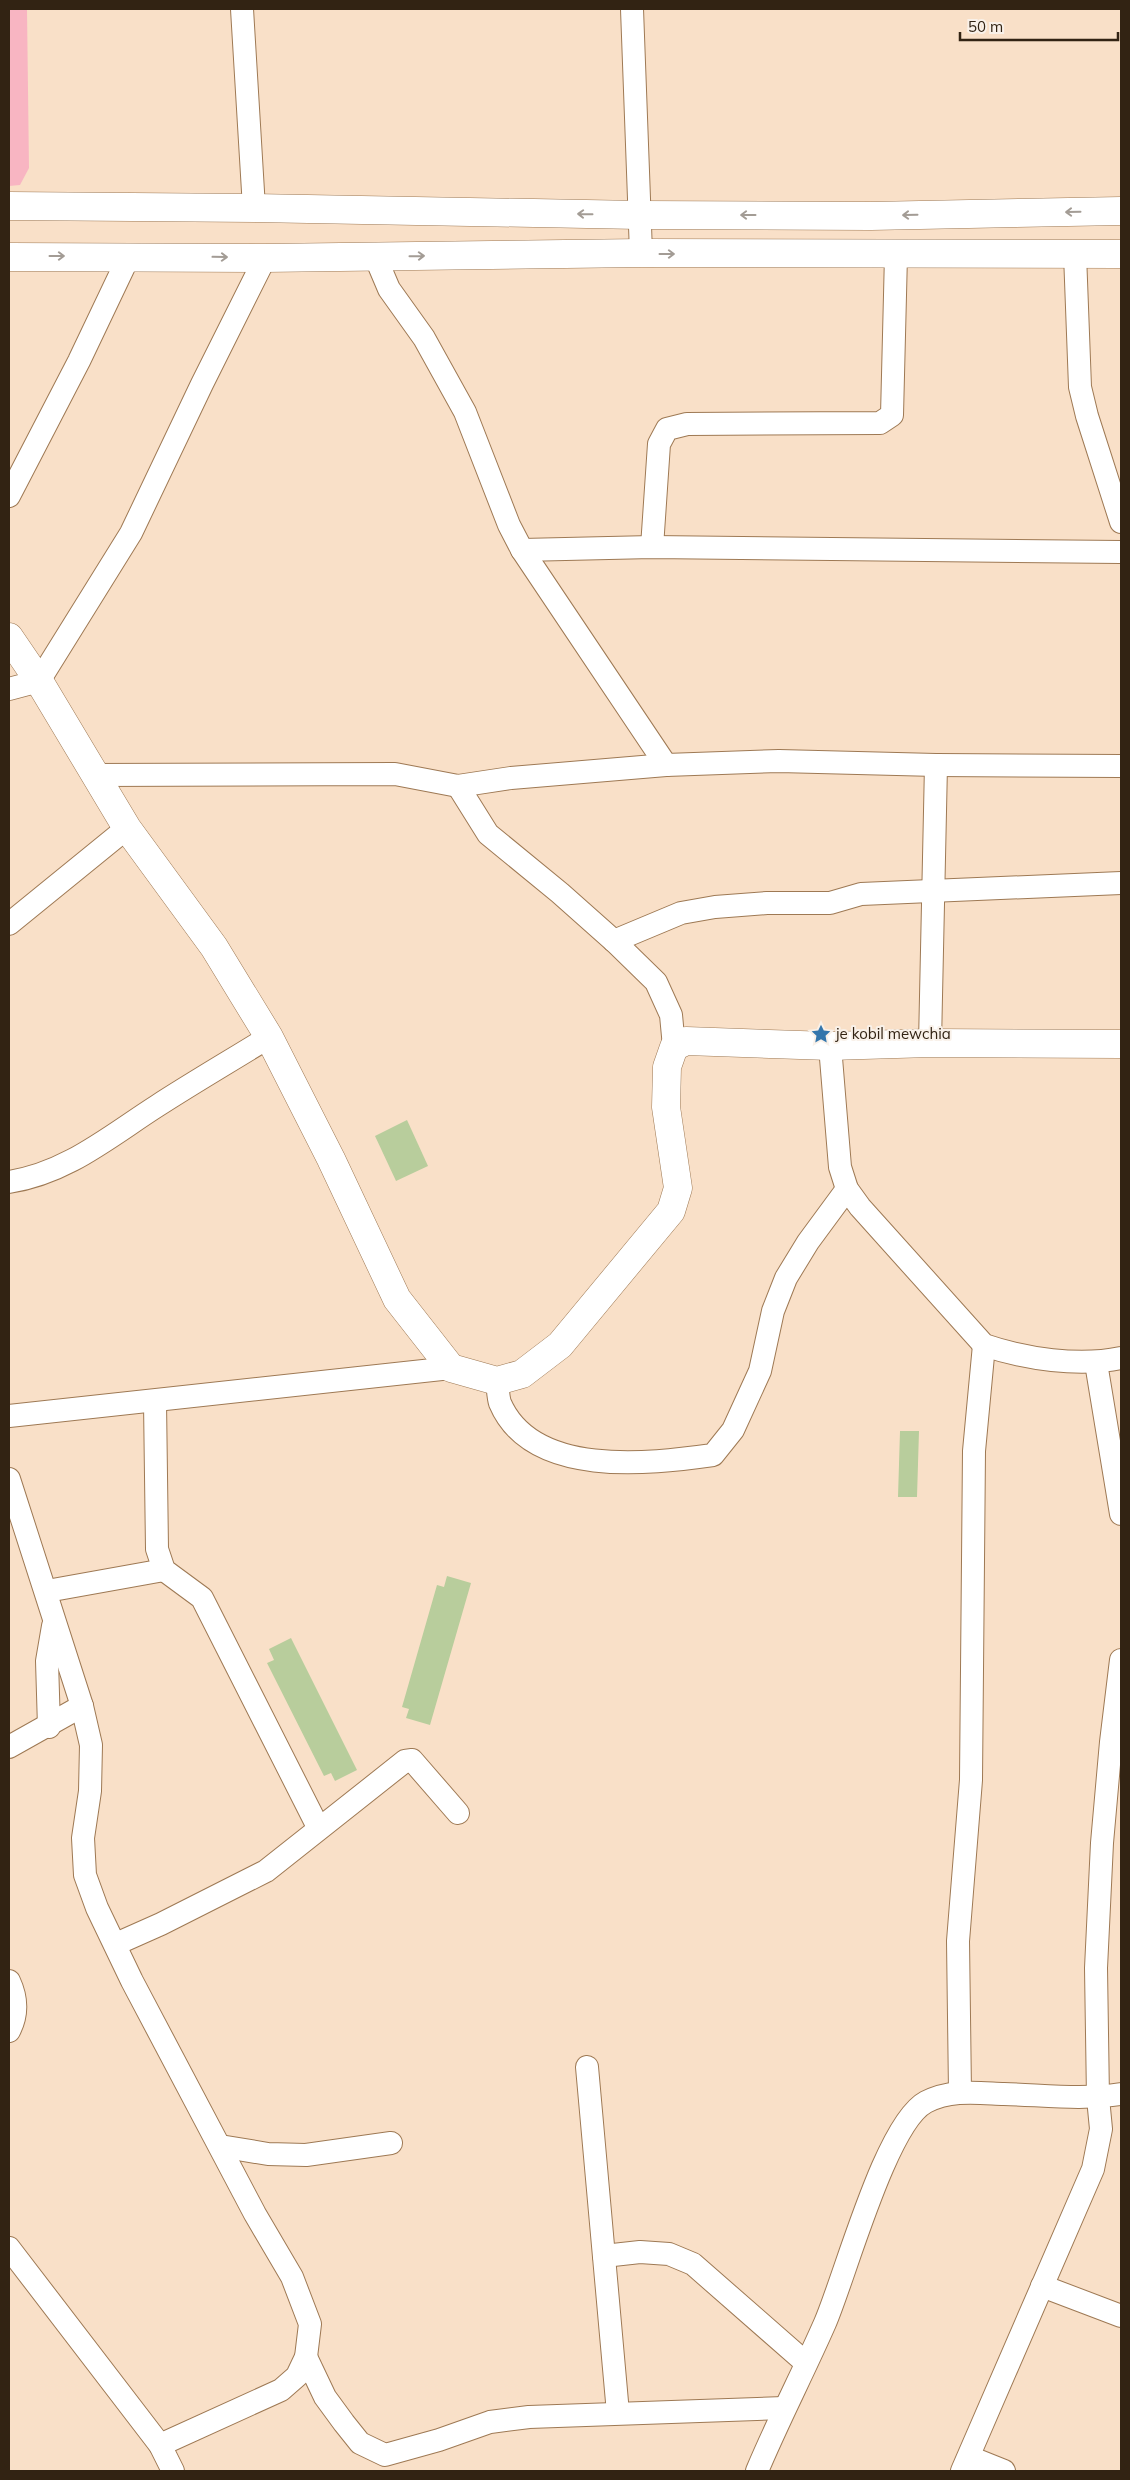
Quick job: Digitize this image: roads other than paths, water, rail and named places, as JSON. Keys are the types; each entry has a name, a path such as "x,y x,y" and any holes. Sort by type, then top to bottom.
{"street":[{"path":"242,9 254,208"},
{"path":"632,9 640,253"},
{"path":"9,206 639,215 871,216 1121,211"},
{"path":"9,256 266,258 640,253 1121,254"},
{"path":"1075,254 1080,387 1087,416 1121,522"},
{"path":"652,547 659,444 667,429 687,424 880,422 892,415 896,255"},
{"path":"9,496 75,369 129,256"},
{"path":"375,256 389,289 424,338 465,412 509,525 522,550 666,765"},
{"path":"9,689 39,681 132,533 202,384 266,258"},
{"path":"522,550 652,547 1121,552"},
{"path":"9,637 39,681 127,828 214,947 269,1037 331,1159 397,1300 451,1368"},
{"path":"94,775 395,774 458,786 511,778 666,765 779,761 936,765 1121,766"},
{"path":"930,1043 935,891 936,765"},
{"path":"9,1416 155,1402 451,1368 497,1381 522,1374 560,1345 671,1211 678,1188 666,1107 667,1067 674,1047 672,1015 656,982 614,940 488,834 458,786"},
{"path":"9,924 127,828"},
{"path":"614,940 681,913 715,907 767,903 830,903 861,894 1121,883"},
{"path":"9,1182 32,1178 77,1159 156,1106 269,1037"},
{"path":"674,1047 686,1042 830,1046 930,1043 1121,1044"},
{"path":"830,1046 840,1167 847,1189 860,1207 984,1345 1012,1354 1096,1363 1121,1358"},
{"path":"497,1381 500,1403 515,1425 540,1446 576,1458 637,1463 713,1455 733,1430 760,1371 773,1310 786,1278 808,1242 847,1189"},
{"path":"960,2092 958,1941 970,1780 974,1451 984,1345"},
{"path":"1096,1363 1121,1514"},
{"path":"155,1402 157,1549 164,1570 202,1598 318,1828"},
{"path":"9,1480 47,1591 54,1621 82,1706 90,1745 90,1791 83,1838 85,1875 97,1908 116,1944 132,1981 292,2277 310,2324 306,2358 297,2376 281,2390 160,2445"},
{"path":"47,1591 164,1570"},
{"path":"49,1727 48,1662 54,1621"},
{"path":"1004,2471 965,2464 1093,2169 1101,2129 1098,2098 1096,1968 1102,1843 1116,1742 1121,1660"},
{"path":"9,1747 49,1727 82,1706"},
{"path":"116,1944 161,1924 266,1871 405,1761 412,1760 421,1768 458,1813"},
{"path":"9,1981 16,1998 13,2024 9,2031"},
{"path":"587,2067 618,2413"},
{"path":"757,2471 784,2408 825,2323 888,2152 904,2125 926,2102 960,2092 1098,2098 1121,2094"},
{"path":"220,2146 268,2154 306,2155 391,2143"},
{"path":"9,2248 160,2445 173,2471"},
{"path":"604,2256 640,2252 669,2254 693,2264 806,2363"},
{"path":"1042,2286 1121,2316"},
{"path":"306,2358 325,2397 360,2443 385,2455 439,2440 490,2422 530,2416 784,2408"}],"place":[{"name":"je kobil mewchia","path":"821,1034"}]}
